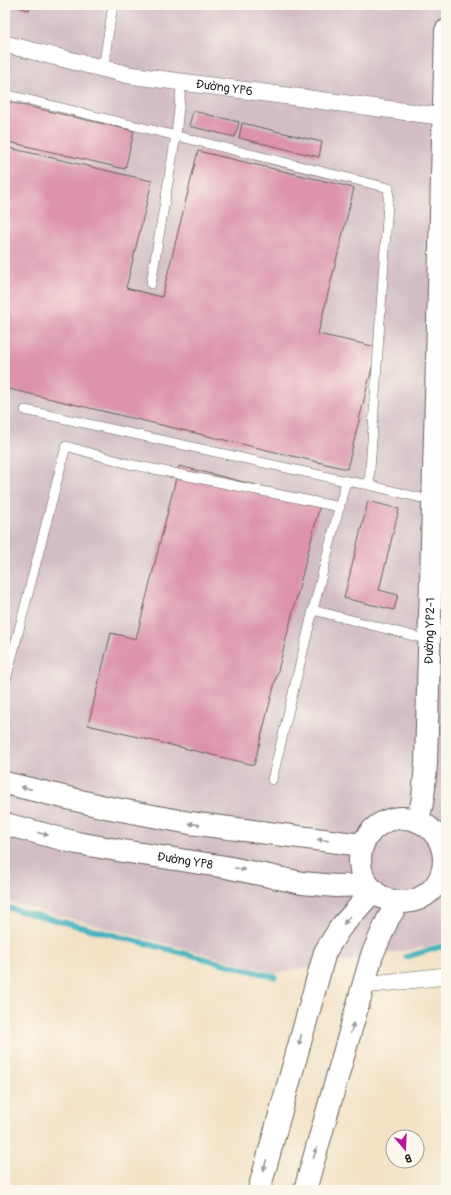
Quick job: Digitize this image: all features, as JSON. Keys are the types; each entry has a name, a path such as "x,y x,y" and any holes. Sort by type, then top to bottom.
{"main road":[{"name":"Đường YP2-1","path":"432,827 425,780 446,31"},
{"path":"5,783 105,807 190,823 362,845"},
{"path":"398,818 432,827 442,846 444,860 442,881 419,899 398,902 381,898 370,888 361,872 359,863 362,845 373,830 384,822 398,818"},
{"name":"Đường YP8","path":"5,824 84,844 123,852 226,866 302,883 370,888"},
{"path":"258,1190 325,952 340,928 370,888"},
{"path":"305,1190 377,942 398,902"}],"street":[{"name":"Đường YP6","path":"5,44 129,74 182,80 444,117"},
{"path":"364,985 446,976"}],"lane":[{"path":"102,68 113,5"},
{"path":"151,284 176,136 182,80"},
{"path":"5,94 389,188 370,485"},
{"path":"25,410 370,485 434,501"},
{"path":"5,684 66,446 129,464 340,506"},
{"path":"272,780 346,481"},
{"path":"313,610 429,640"}],"shaded area":[{"path":"5,5 446,5 446,941 426,947 276,973 5,901"}],"building":[{"path":"10,5 30,5 29,10"},
{"path":"5,101 134,131 125,169 5,141"},
{"path":"193,111 239,122 235,137 189,126"},
{"path":"242,123 322,142 319,157 239,138"},
{"path":"5,147 152,181 126,288 162,297 198,151 354,188 318,334 377,347 347,469 5,388"},
{"path":"179,466 321,501 254,765 88,725 111,633 136,639"},
{"path":"368,501 399,509 379,590 398,595 394,610 344,598"}],"waterway":[{"path":"5,907 275,977"},
{"path":"406,957 446,945"}]}
